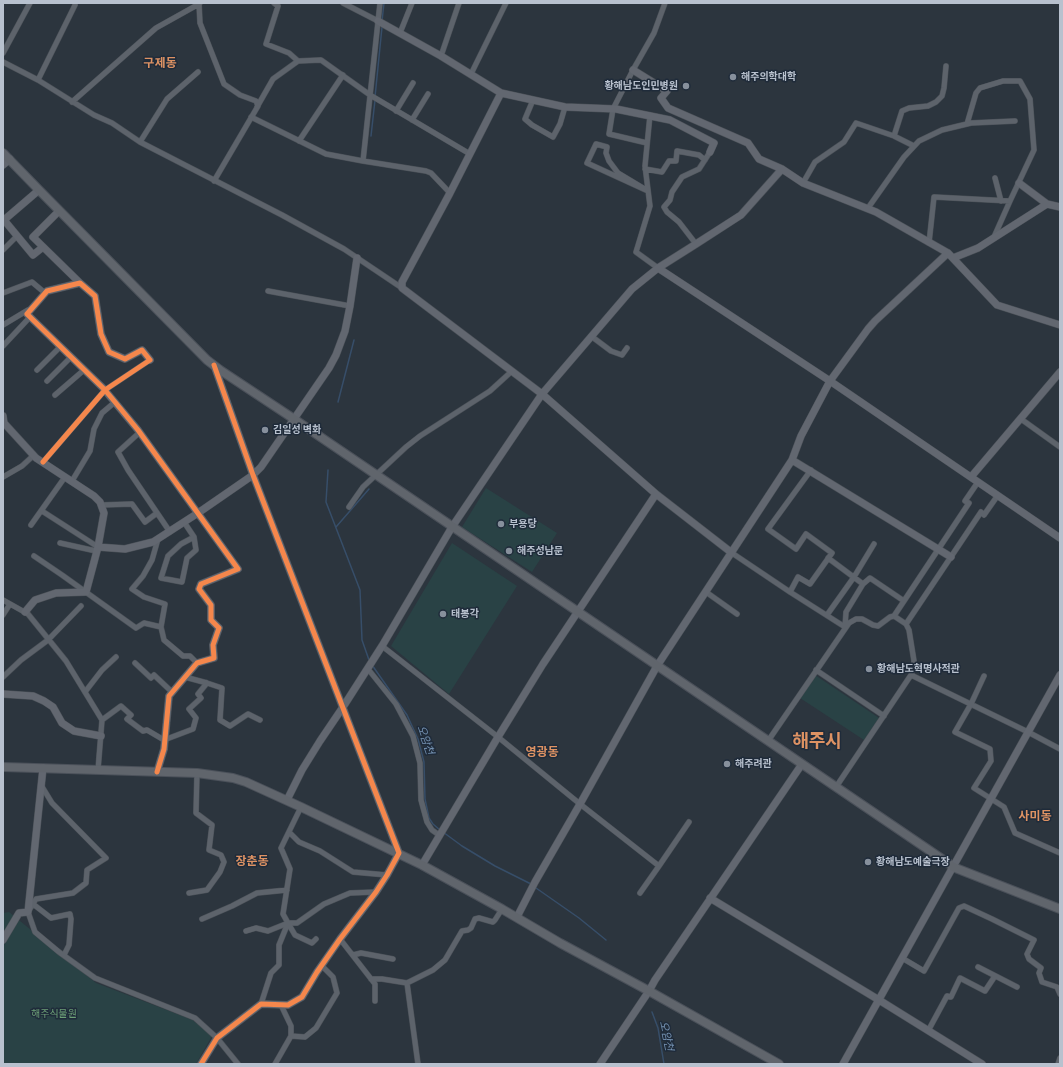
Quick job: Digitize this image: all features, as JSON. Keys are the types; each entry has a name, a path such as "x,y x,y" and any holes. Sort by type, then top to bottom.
{"main road":[{"path":"3,153 201,354 214,365 953,866 1060,909"},
{"path":"3,767 197,773 233,778 261,788 422,865 779,1064"}],"street":[{"path":"3,53 30,3"},
{"path":"274,3 278,6 266,44 289,53 298,61"},
{"path":"343,3 441,56 501,92 565,107 612,109 650,115 670,120 714,143 699,169 682,178 672,192 670,200 664,207 666,212 679,222 696,244"},
{"path":"363,161 370,95 381,23 380,3"},
{"path":"400,33 412,3"},
{"path":"441,56 459,3"},
{"path":"471,74 506,3"},
{"path":"647,143 609,134 612,109 654,33 665,3"},
{"path":"72,102 156,28 197,4 200,23 224,84 240,95 256,101 258,106"},
{"path":"38,80 75,5"},
{"path":"214,181 273,79 298,61 321,60 370,95 470,154"},
{"path":"3,62 38,80 94,115 112,123 140,142 309,229 344,249 402,288 542,394 656,494 732,553 846,627"},
{"path":"894,136 902,111 909,108 928,106 936,102 942,96 946,66"},
{"path":"633,70 667,91 661,98 668,108 748,143 759,159 782,169 803,183 876,212 950,256 997,305 1060,325"},
{"path":"140,142 167,99 198,72"},
{"path":"299,140 343,76"},
{"path":"967,124 976,93 980,88 1003,81 1020,81 1030,99 1034,150 994,237"},
{"path":"396,111 413,83"},
{"path":"402,288 402,282 450,193 501,92"},
{"path":"412,120 428,94"},
{"path":"533,100 525,119 552,137 560,124 565,107"},
{"path":"650,115 645,169 650,206 636,252 830,381 1060,538"},
{"path":"251,117 326,154 426,171 431,173 450,193"},
{"path":"868,208 904,157 919,141 942,130 967,124 1016,120"},
{"path":"803,183 815,162 844,142 856,123 894,136 914,146"},
{"path":"596,144 607,147 606,153 609,161 618,173 648,191 587,163 596,144"},
{"path":"645,169 662,172 669,161 676,161 677,151 699,155 705,160"},
{"path":"3,165 10,160"},
{"path":"287,800 302,770 368,669 452,527 542,394 632,289 658,268 740,216 782,169"},
{"path":"995,178 1000,201"},
{"path":"1019,183 1047,204 1060,207"},
{"path":"39,190 3,220 33,255 43,247"},
{"path":"929,243 934,197 1010,201"},
{"path":"517,917 657,666 792,460 800,436 830,381 868,330 897,300 950,256 978,248 1047,204"},
{"path":"43,462 105,390 150,360 142,350 124,359 109,352 101,334 95,296 80,284 33,237 60,211"},
{"path":"3,250 17,236"},
{"path":"60,543 97,549 125,549 153,542 253,475 261,467 329,368 336,355 345,331 357,258"},
{"path":"3,293 32,282 45,293"},
{"path":"80,284 47,291 27,314 105,390 140,432 238,569 201,584 199,589 211,605 211,620 219,628 213,645 214,658 197,663 169,696 164,748 158,772"},
{"path":"268,291 350,306"},
{"path":"3,325 33,307"},
{"path":"3,346 30,317"},
{"path":"591,336 610,352 622,355 627,348"},
{"path":"37,370 60,347"},
{"path":"47,381 71,356"},
{"path":"214,365 253,475 399,853 376,892 321,965 302,996 288,1005 261,1004"},
{"path":"55,395 84,370"},
{"path":"349,507 363,487 411,443 490,391 512,371"},
{"path":"972,477 1060,372"},
{"path":"72,482 90,450 94,429 102,413 115,402"},
{"path":"1021,419 1060,447"},
{"path":"3,421 34,455 94,496 100,502 104,513 86,592"},
{"path":"140,432 118,452 128,470 170,532"},
{"path":"3,477 22,466 34,455"},
{"path":"792,460 939,548 951,557"},
{"path":"790,592 798,577 810,584 832,553 806,534 796,549 768,529 811,470"},
{"path":"31,525 65,477"},
{"path":"768,741 846,627 852,621 862,619 878,626 890,617 894,616 969,503 966,501 978,482"},
{"path":"422,865 498,737 544,664 656,494"},
{"path":"906,624 981,512 984,515 998,495"},
{"path":"101,505 132,504 145,522 157,513"},
{"path":"42,511 97,549"},
{"path":"184,522 194,537 196,550 187,558 182,582 161,578 168,556 181,544 194,537"},
{"path":"158,540 152,560 143,576 132,589 144,597 165,604 161,627 164,640 183,656 190,656 197,663"},
{"path":"827,615 854,577 874,544"},
{"path":"34,556 136,628 144,623 161,627"},
{"path":"828,558 864,584"},
{"path":"846,627 846,612 864,584 870,578 904,600"},
{"path":"25,612 35,600 56,592 86,592"},
{"path":"706,592 737,614"},
{"path":"3,600 28,614 66,661 102,720 98,770"},
{"path":"3,615 10,604"},
{"path":"3,677 21,660 48,640 81,606"},
{"path":"836,787 911,675 914,661 909,630 906,624 894,616"},
{"path":"382,646 660,866"},
{"path":"85,692 102,670 116,657"},
{"path":"135,662 151,678 154,675 172,692"},
{"path":"368,669 396,704 413,736 420,763 421,800 427,822 432,830 439,835"},
{"path":"816,670 884,716"},
{"path":"911,675 1060,749"},
{"path":"843,1064 1060,675"},
{"path":"984,676 971,704 955,732 990,749 991,761 974,788 1004,807 1015,833 1060,852"},
{"path":"185,677 207,682 222,688 220,720 230,726 248,714 260,720"},
{"path":"164,740 193,729 196,718 189,709 201,698 198,694 207,682"},
{"path":"3,694 33,696 53,707 62,723 74,731 101,736"},
{"path":"102,720 121,706 131,715 127,719 143,731 147,730 164,740"},
{"path":"602,1063 655,980 802,764"},
{"path":"42,768 28,912 35,932 96,978 195,1018 217,1038 238,1064"},
{"path":"189,893 207,890 220,872 224,862 221,855 209,850 212,826 196,814 197,773"},
{"path":"28,912 36,899 73,893 86,883 87,870 106,858 52,803 41,785"},
{"path":"301,807 281,848 290,869 283,914 295,935 312,943 316,939"},
{"path":"640,893 689,822"},
{"path":"289,832 299,842 320,851 353,872 387,875"},
{"path":"202,918 232,906 257,893 287,890"},
{"path":"246,931 256,928 268,930 288,923 297,923 324,904 350,893 376,892"},
{"path":"710,898 982,1064"},
{"path":"33,904 51,918 70,914 69,945 64,955"},
{"path":"902,958 924,971 959,908 964,906 1034,940 1027,954 1030,959 1041,968 1039,973 1042,982 1058,987 1060,994"},
{"path":"371,979 382,979 407,983 433,970 444,960 462,931 471,928 475,920 479,918 493,922 502,909"},
{"path":"3,940 19,913 28,912"},
{"path":"201,1064 217,1038 261,1004 271,973 279,965 279,945 288,923"},
{"path":"340,939 375,984 375,1001"},
{"path":"353,955 361,953 394,960"},
{"path":"291,1036 305,1037 316,1028 337,993 333,977 321,965"},
{"path":"978,967 1017,987"},
{"path":"928,1031 947,996 951,997 960,978 985,991 995,976"},
{"path":"407,983 418,1064"},
{"path":"275,1064 291,1036 291,1026 281,1004"},
{"path":"1058,1064 1060,1058"}],"green space":[{"path":"486,488 557,533 532,572 462,527"},
{"path":"452,543 517,586 449,694 391,646"},
{"path":"815,675 879,718 864,740 800,698"},
{"name":"해주식물원","path":"9,912 96,983 193,1020 212,1036 196,1064 3,1064 3,913"}],"waterway":[{"path":"382,21 384,3"},
{"path":"375,97 382,27"},
{"path":"371,136 375,100"},
{"path":"338,402 354,340"},
{"name":"오암천","path":"328,470 326,502 360,590 362,640 369,660"},
{"path":"336,527 369,489"},
{"name":"오암천","path":"372,665 407,715 418,739 424,762 425,799 429,818 440,830"},
{"name":"오암천","path":"443,832 462,846 495,866 531,884"},
{"name":"오암천","path":"536,888 579,918 606,940"},
{"name":"오암천","path":"652,1012 658,1028 664,1064"}],"cycle path":[{"path":"43,462 105,390 150,360 142,350 125,359 109,352 101,334 95,296 80,283 47,291 27,314 103,388 105,390 115,402 138,430 238,569 201,584 199,589 211,605 211,620 219,628 213,645 214,658 197,663 169,696 164,749 157,772"},
{"path":"201,1064 217,1038 261,1004 288,1005 302,997 340,939 376,892 399,853 253,475 214,365"}],"place":[{"name":"해주의학대학","path":"733,77"},
{"name":"황해남도인민병원","path":"686,86"},
{"name":"김일성 벽화","path":"265,430"},
{"name":"부용당","path":"501,524"},
{"name":"해주성남문","path":"509,551"},
{"name":"태봉각","path":"443,614"},
{"name":"황해남도혁명사적관","path":"869,669"},
{"name":"해주려관","path":"727,764"},
{"name":"황해남도예술극장","path":"868,862"}],"district":[{"name":"구제동","path":"160,64"},
{"name":"해주시","path":"817,742"},
{"name":"영광동","path":"542,753"},
{"name":"사미동","path":"1035,817"},
{"name":"장춘동","path":"252,862"}]}
